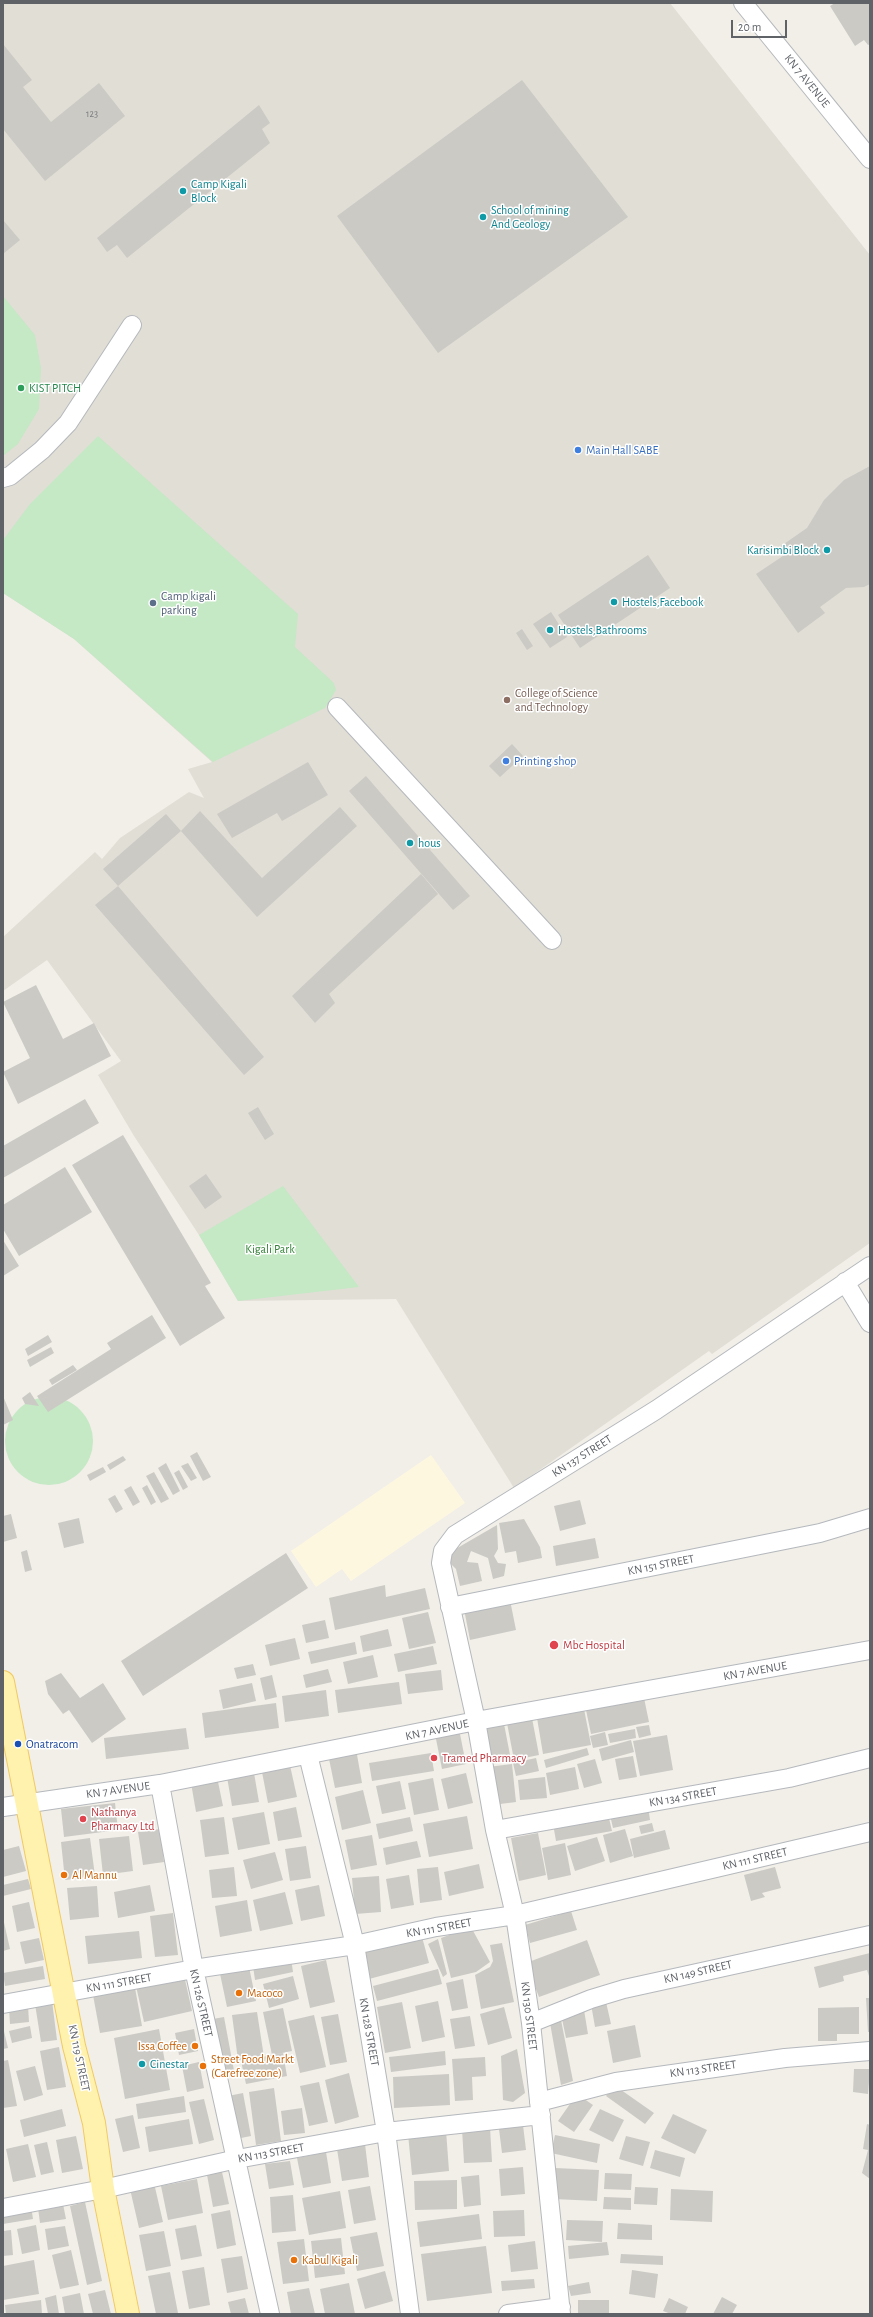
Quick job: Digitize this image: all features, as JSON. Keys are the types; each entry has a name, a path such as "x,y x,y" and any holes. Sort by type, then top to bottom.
{"main road":[{"name":"KN 119 STREET","path":"3,1682 26,1802 66,1993 74,2046 94,2123 103,2189 128,2314"}],"street":[{"name":"KN 7 AVENUE","path":"743,3 870,159"},
{"path":"3,478 10,476 42,450 68,423 132,325"},
{"path":"338,706 552,940"},
{"name":"KN 137 STREET","path":"476,1721 441,1563 443,1551 455,1535 656,1410 870,1266"},
{"path":"845,1282 870,1323"},
{"name":"KN 151 STREET","path":"450,1607 820,1534 870,1518"},
{"name":"KN 7 AVENUE","path":"3,1807 26,1802 160,1784 388,1740 476,1721 870,1650"},
{"name":"KN 130 STREET","path":"476,1721 495,1830 515,1915 531,2023 561,2310"},
{"name":"KN 128 STREET","path":"308,1755 355,1945 386,2132 410,2314"},
{"name":"KN 134 STREET","path":"495,1830 789,1778 870,1758"},
{"name":"KN 126 STREET","path":"160,1784 194,1969 270,2314"},
{"name":"KN 111 STREET","path":"3,2004 194,1969 355,1945 436,1927 515,1915 870,1832"},
{"name":"KN 149 STREET","path":"531,2023 591,1999 624,1989 870,1935"},
{"name":"KN 113 STREET","path":"3,2208 103,2189 237,2159 386,2132 540,2109 616,2082 785,2058 870,2051"},
{"path":"508,2314 561,2310"}],"shaded area":[{"name":"College of Science and Technology","path":"3,3 670,3 870,255 870,1243 712,1354 709,1351 514,1488 396,1299 238,1301 199,1235 134,1136 98,1075 121,1061 47,960 3,991 3,937 95,852 102,859 120,838 189,792 204,798 188,769 212,762 74,639 3,593"},
{"path":"431,1455 465,1503 351,1581 342,1569 316,1587 291,1551"}],"green space":[{"name":"KIST PITCH","path":"3,296 35,335 41,368 39,409 18,444 3,456"},
{"name":"Camp kigali parking","path":"98,436 298,614 295,647 334,683 336,690 325,708 213,762 74,639 3,593 3,540 30,504"},
{"name":"Kigali Park","path":"283,1186 359,1287 238,1301 199,1235"},
{"path":"40,1397 58,1397 74,1404 86,1416 93,1432 93,1450 86,1466 74,1478 58,1485 40,1485 24,1478 12,1466 5,1450 5,1432 12,1416 24,1404"}],"building":[{"path":"835,3 870,3 870,44 868,45 864,40 855,46 830,6"},
{"path":"3,44 32,80 23,87 51,122 99,83 125,116 45,181 3,129"},
{"name":"School of mining And Geology","path":"522,80 628,217 438,353 337,216"},
{"name":"Camp Kigali Block","path":"259,105 270,123 262,129 270,143 127,258 117,245 107,252 97,238"},
{"path":"3,220 20,240 3,254"},
{"name":"Karisimbi Block","path":"870,466 870,584 864,587 846,588 820,607 825,613 798,633 756,574 786,554 781,546 807,528 824,500 844,480"},
{"name":"Hostels,Facebook","path":"648,555 670,588 580,648 558,615"},
{"name":"Hostels,Bathrooms","path":"551,612 567,637 550,648 533,624"},
{"path":"522,629 533,646 527,650 516,633"},
{"name":"Printing shop","path":"512,744 523,756 500,777 489,766"},
{"path":"308,762 328,795 282,821 277,813 232,838 217,814"},
{"name":"hous","path":"366,776 470,896 453,910 349,791"},
{"path":"340,807 357,826 257,917 181,831 200,811 262,878"},
{"path":"166,814 181,831 118,886 103,869"},
{"path":"421,874 438,894 329,994 335,1003 315,1023 292,996"},
{"path":"118,886 264,1057 244,1075 95,905"},
{"path":"36,985 63,1039 94,1023 111,1056 18,1104 3,1072 30,1058 3,1002"},
{"path":"85,1099 99,1123 3,1178 3,1146"},
{"path":"258,1107 274,1134 265,1140 248,1113"},
{"path":"123,1135 211,1283 205,1286 225,1318 180,1346 72,1165"},
{"path":"65,1167 92,1212 19,1256 3,1229 3,1205"},
{"path":"206,1174 222,1197 205,1209 189,1186"},
{"path":"3,1240 19,1266 3,1276"},
{"path":"152,1315 166,1338 48,1412 37,1396 111,1349 107,1343"},
{"path":"48,1335 52,1342 28,1356 25,1349"},
{"path":"51,1347 54,1353 30,1367 27,1360"},
{"path":"73,1365 77,1370 52,1385 49,1380"},
{"path":"30,1392 39,1406 25,1404 22,1398"},
{"path":"3,1396 13,1420 3,1425"},
{"path":"197,1452 211,1477 203,1481 190,1456"},
{"path":"123,1456 126,1460 110,1470 107,1465"},
{"path":"166,1463 180,1491 173,1495 158,1468"},
{"path":"188,1463 197,1478 191,1481 181,1466"},
{"path":"103,1467 106,1472 90,1481 87,1475"},
{"path":"179,1470 188,1487 183,1490 174,1473"},
{"path":"154,1472 169,1499 161,1503 146,1476"},
{"path":"147,1485 156,1502 151,1505 142,1488"},
{"path":"131,1486 140,1502 133,1506 124,1490"},
{"path":"115,1495 123,1509 116,1513 108,1499"},
{"path":"580,1500 586,1524 560,1531 554,1506"},
{"path":"11,1514 17,1538 3,1542 3,1516"},
{"path":"79,1518 84,1543 64,1548 58,1523"},
{"path":"524,1519 540,1547 542,1558 518,1563 516,1551 505,1553 499,1523"},
{"path":"497,1525 498,1549 494,1556 498,1563 506,1564 504,1576 493,1579 488,1558 471,1551 467,1562 478,1563 482,1581 460,1586 456,1569 450,1563 447,1554"},
{"path":"595,1538 599,1558 556,1566 553,1546"},
{"path":"27,1550 32,1570 25,1572 21,1552"},
{"path":"286,1553 308,1588 143,1696 121,1661"},
{"path":"385,1585 386,1597 425,1588 430,1609 335,1630 329,1598"},
{"path":"510,1600 516,1630 470,1640 464,1609"},
{"path":"428,1612 436,1643 409,1649 402,1618"},
{"path":"325,1620 329,1638 306,1643 302,1625"},
{"path":"388,1629 392,1646 363,1652 360,1636"},
{"path":"295,1638 300,1659 270,1666 265,1645"},
{"path":"355,1642 357,1654 311,1664 308,1652"},
{"path":"433,1646 437,1664 398,1672 394,1654"},
{"path":"373,1655 378,1677 348,1684 343,1662"},
{"path":"253,1664 256,1675 237,1679 234,1668"},
{"path":"328,1669 332,1682 306,1688 303,1675"},
{"path":"441,1670 443,1690 408,1694 405,1674"},
{"path":"61,1673 80,1698 103,1683 126,1719 92,1743 69,1710 63,1714 48,1694 45,1681"},
{"path":"272,1675 277,1697 265,1700 260,1678"},
{"path":"399,1682 402,1704 338,1713 335,1690"},
{"path":"252,1683 256,1701 223,1709 219,1690"},
{"path":"326,1690 329,1716 285,1722 282,1696"},
{"path":"644,1698 649,1722 591,1734 586,1710"},
{"path":"276,1703 279,1728 205,1738 202,1713"},
{"path":"584,1709 591,1745 543,1754 537,1718"},
{"path":"532,1718 539,1755 514,1760 507,1723"},
{"path":"504,1724 511,1760 488,1763 482,1728"},
{"path":"649,1725 651,1735 639,1738 636,1727"},
{"path":"186,1728 189,1749 106,1759 104,1738"},
{"path":"459,1729 466,1764 442,1769 435,1734"},
{"path":"635,1729 636,1738 610,1743 608,1734"},
{"path":"605,1732 608,1745 593,1748 590,1736"},
{"path":"667,1735 673,1770 640,1776 633,1741"},
{"path":"631,1740 634,1752 602,1761 599,1749"},
{"path":"587,1748 589,1755 546,1768 544,1760"},
{"path":"356,1749 362,1783 335,1788 328,1754"},
{"path":"431,1753 434,1771 372,1781 369,1763"},
{"path":"633,1756 637,1777 619,1780 615,1759"},
{"path":"536,1758 539,1771 516,1776 513,1763"},
{"path":"595,1759 602,1783 584,1788 577,1764"},
{"path":"289,1761 297,1797 268,1803 261,1767"},
{"path":"512,1764 516,1802 492,1805 488,1767"},
{"path":"575,1767 579,1789 550,1795 546,1773"},
{"path":"254,1773 259,1802 232,1806 227,1777"},
{"path":"466,1773 473,1803 448,1809 441,1779"},
{"path":"217,1777 223,1806 196,1812 191,1783"},
{"path":"545,1777 547,1798 520,1800 518,1780"},
{"path":"433,1778 439,1810 414,1815 408,1783"},
{"path":"400,1781 406,1809 382,1814 376,1786"},
{"path":"363,1790 371,1823 342,1830 335,1797"},
{"path":"115,1803 118,1830 64,1837 61,1809"},
{"path":"648,1806 650,1820 613,1828 610,1815"},
{"path":"296,1807 302,1837 278,1841 273,1812"},
{"path":"264,1812 270,1844 238,1850 232,1818"},
{"path":"608,1814 612,1831 556,1841 553,1824"},
{"path":"467,1816 473,1849 429,1857 423,1824"},
{"path":"224,1817 229,1854 205,1857 200,1820"},
{"path":"410,1817 413,1831 379,1839 376,1824"},
{"path":"652,1823 654,1831 641,1834 639,1826"},
{"path":"160,1829 164,1862 143,1865 138,1832"},
{"path":"625,1829 633,1856 610,1863 603,1835"},
{"path":"665,1830 670,1849 634,1858 630,1839"},
{"path":"538,1833 546,1875 519,1881 511,1838"},
{"path":"372,1835 377,1865 351,1870 345,1840"},
{"path":"129,1836 133,1871 103,1875 99,1839"},
{"path":"597,1837 605,1861 575,1871 567,1846"},
{"path":"90,1838 95,1876 65,1880 61,1842"},
{"path":"417,1841 421,1857 386,1865 383,1848"},
{"path":"565,1843 571,1875 548,1880 542,1848"},
{"path":"19,1846 26,1871 3,1877 3,1850"},
{"path":"306,1846 311,1878 290,1881 285,1849"},
{"path":"275,1852 283,1880 251,1889 243,1860"},
{"path":"479,1864 484,1888 449,1896 444,1872"},
{"path":"234,1867 237,1896 212,1898 209,1870"},
{"path":"438,1867 442,1900 420,1903 417,1869"},
{"path":"775,1867 781,1888 762,1893 765,1897 751,1901 744,1875"},
{"path":"409,1875 414,1905 391,1909 386,1879"},
{"path":"379,1876 381,1912 355,1914 352,1878"},
{"path":"28,1879 31,1889 3,1896 3,1885"},
{"path":"150,1885 155,1911 118,1918 114,1892"},
{"path":"319,1885 325,1916 301,1921 295,1890"},
{"path":"97,1886 99,1917 70,1920 67,1888"},
{"path":"285,1892 293,1924 260,1931 253,1900"},
{"path":"247,1900 252,1931 220,1937 215,1906"},
{"path":"29,1902 35,1928 17,1932 12,1906"},
{"path":"571,1911 577,1930 530,1943 525,1925"},
{"path":"173,1913 178,1955 155,1957 150,1916"},
{"path":"3,1918 10,1949 3,1951"},
{"path":"471,1927 490,1962 476,1972 451,1978 441,1938"},
{"path":"139,1931 142,1958 88,1964 85,1936"},
{"path":"421,1933 429,1963 369,1979 361,1949"},
{"path":"39,1938 44,1960 25,1964 20,1942"},
{"path":"438,1939 447,1974 443,1977 428,1944"},
{"path":"587,1940 600,1975 539,1997 526,1963"},
{"path":"502,1943 514,2002 481,2009 475,1975 490,1967 493,1961 490,1945"},
{"path":"870,1953 870,1979 867,1970 843,1976 844,1981 819,1988 814,1967"},
{"path":"291,1958 293,1972 255,1980 253,1966"},
{"path":"326,1960 335,2002 310,2008 301,1966"},
{"path":"248,1962 256,2001 227,2007 219,1969"},
{"path":"43,1966 45,1979 5,1986 3,1973"},
{"path":"438,1969 442,1984 377,2001 373,1986"},
{"path":"184,1975 192,2011 144,2022 136,1986"},
{"path":"293,1976 299,1999 269,2008 263,1984"},
{"path":"463,1979 468,2008 452,2011 446,1983"},
{"path":"135,1988 142,2026 100,2033 93,1995"},
{"path":"866,1998 870,1998 870,2032 868,2032"},
{"path":"52,2001 57,2040 41,2042 35,2004"},
{"path":"438,2001 445,2037 422,2042 415,2006"},
{"path":"402,2002 411,2048 385,2053 377,2007"},
{"path":"606,2002 611,2024 595,2027 591,2004"},
{"path":"28,2006 29,2022 10,2024 9,2008"},
{"path":"504,2007 512,2038 488,2045 480,2014"},
{"path":"859,2007 859,2034 837,2034 837,2041 818,2041 818,2008"},
{"path":"283,2008 292,2051 272,2055 263,2012"},
{"path":"584,2010 588,2034 566,2038 561,2014"},
{"path":"257,2012 264,2057 238,2060 232,2015"},
{"path":"338,2014 347,2062 330,2065 321,2017"},
{"path":"314,2015 326,2067 300,2073 288,2021"},
{"path":"470,2016 475,2046 455,2049 450,2019"},
{"path":"224,2017 235,2076 214,2080 202,2021"},
{"path":"561,2020 573,2081 561,2085 550,2023"},
{"path":"635,2025 641,2057 613,2063 607,2031"},
{"path":"30,2026 32,2038 12,2043 9,2031"},
{"path":"3,2027 8,2048 3,2049"},
{"name":"Cinestar","path":"159,2029 170,2090 125,2099 114,2038"},
{"path":"194,2029 198,2051 179,2055 175,2033"},
{"path":"59,2047 66,2087 47,2090 40,2051"},
{"path":"517,2049 525,2093 513,2102 503,2100 501,2056"},
{"path":"445,2051 446,2065 391,2072 389,2057"},
{"path":"283,2053 287,2076 246,2084 241,2061"},
{"path":"485,2057 486,2076 472,2077 473,2100 455,2101 452,2059"},
{"path":"8,2060 17,2106 3,2108 3,2061"},
{"path":"199,2062 204,2088 187,2092 182,2066"},
{"path":"35,2066 43,2095 24,2101 16,2071"},
{"path":"854,2069 870,2069 868,2094 853,2092"},
{"path":"349,2073 359,2117 335,2124 325,2080"},
{"path":"449,2074 450,2105 394,2108 393,2077"},
{"path":"319,2082 328,2122 309,2126 300,2086"},
{"path":"614,2085 654,2113 645,2124 606,2096"},
{"path":"274,2088 281,2141 256,2145 249,2092"},
{"path":"243,2093 251,2136 231,2140 223,2097"},
{"path":"577,2094 593,2105 574,2132 558,2121"},
{"path":"184,2096 186,2112 138,2119 136,2104"},
{"path":"204,2099 214,2140 199,2144 189,2102"},
{"path":"302,2108 305,2133 284,2135 281,2111"},
{"path":"62,2109 66,2126 24,2137 20,2120"},
{"path":"600,2109 624,2120 613,2142 589,2130"},
{"path":"673,2114 707,2130 695,2154 661,2138"},
{"path":"133,2115 140,2148 123,2152 115,2119"},
{"path":"189,2119 193,2144 149,2152 145,2127"},
{"path":"867,2124 870,2125 870,2179 862,2173 868,2150 863,2149"},
{"path":"523,2125 526,2150 502,2153 499,2129"},
{"path":"490,2127 492,2162 464,2163 462,2129"},
{"path":"446,2130 449,2171 412,2175 408,2134"},
{"path":"555,2135 600,2144 597,2163 551,2153"},
{"path":"76,2136 83,2169 62,2173 56,2140"},
{"path":"626,2136 650,2142 643,2166 619,2159"},
{"path":"47,2142 54,2172 41,2175 34,2145"},
{"path":"28,2144 36,2177 13,2182 6,2149"},
{"path":"365,2144 369,2177 342,2181 337,2149"},
{"path":"655,2150 685,2158 680,2177 650,2168"},
{"path":"326,2152 331,2183 303,2188 297,2158"},
{"path":"290,2161 294,2185 269,2189 265,2164"},
{"path":"523,2167 525,2194 501,2196 499,2169"},
{"path":"555,2168 599,2170 597,2201 554,2199"},
{"path":"222,2172 229,2204 213,2207 207,2175"},
{"path":"605,2173 632,2174 631,2190 604,2189"},
{"path":"479,2175 481,2205 464,2207 461,2177"},
{"path":"197,2179 203,2213 168,2220 161,2186"},
{"path":"457,2180 457,2209 415,2210 414,2181"},
{"path":"154,2183 163,2222 139,2228 130,2189"},
{"path":"370,2186 376,2220 354,2224 348,2190"},
{"path":"635,2187 658,2188 657,2205 634,2204"},
{"path":"671,2189 713,2191 712,2222 670,2220"},
{"path":"340,2191 346,2228 309,2235 302,2198"},
{"path":"293,2195 296,2231 272,2233 270,2197"},
{"path":"604,2197 631,2198 631,2210 603,2209"},
{"path":"85,2202 102,2281 87,2285 70,2206"},
{"path":"63,2204 66,2219 40,2223 38,2208"},
{"path":"31,2206 33,2219 3,2224 3,2211"},
{"path":"230,2210 236,2245 217,2249 211,2214"},
{"path":"524,2210 525,2236 494,2237 493,2211"},
{"path":"479,2214 482,2239 420,2247 417,2222"},
{"path":"567,2220 603,2221 602,2242 566,2240"},
{"path":"618,2223 652,2225 652,2240 617,2239"},
{"path":"36,2225 40,2250 22,2254 17,2229"},
{"path":"196,2225 202,2256 181,2260 175,2229"},
{"path":"65,2226 69,2246 48,2250 45,2229"},
{"path":"11,2230 13,2255 3,2256 3,2231"},
{"path":"164,2231 171,2266 146,2271 139,2235"},
{"path":"377,2232 384,2266 357,2271 350,2237"},
{"path":"341,2238 345,2274 315,2278 311,2241"},
{"path":"304,2239 309,2281 283,2284 277,2242"},
{"path":"535,2241 538,2269 511,2272 508,2245"},
{"path":"607,2242 609,2255 569,2259 568,2246"},
{"path":"486,2246 492,2293 427,2301 421,2254"},
{"path":"71,2250 79,2285 60,2289 52,2255"},
{"path":"621,2254 663,2256 663,2265 620,2263"},
{"path":"242,2256 248,2289 227,2293 221,2259"},
{"path":"34,2260 39,2294 3,2300 3,2266"},
{"path":"204,2267 210,2305 189,2309 182,2271"},
{"path":"632,2270 658,2274 655,2298 629,2294"},
{"path":"385,2271 393,2301 365,2309 357,2279"},
{"path":"170,2272 178,2313 156,2314 148,2276"},
{"path":"534,2279 535,2288 502,2291 501,2281"},
{"path":"589,2282 591,2293 571,2296 568,2286"},
{"path":"349,2283 355,2314 325,2314 320,2289"},
{"path":"309,2288 315,2314 291,2314 287,2292"},
{"path":"105,2290 111,2314 93,2314 88,2294"},
{"path":"80,2293 84,2314 65,2314 62,2297"},
{"path":"56,2295 59,2314 48,2314 45,2298"},
{"path":"722,2297 737,2305 732,2314 713,2314"},
{"path":"245,2298 249,2314 231,2314 228,2302"},
{"path":"669,2298 688,2307 685,2314 671,2314 663,2311"},
{"path":"41,2300 42,2314 6,2314 5,2305"},
{"path":"578,2300 609,2300 609,2314 578,2314"}],"place":[{"name":"Camp Kigali Block","path":"183,191"},
{"name":"School of mining And Geology","path":"483,217"},
{"name":"KIST PITCH","path":"21,388"},
{"name":"Main Hall SABE","path":"578,450"},
{"name":"Karisimbi Block","path":"827,550"},
{"name":"Hostels,Facebook","path":"614,602"},
{"name":"Camp kigali parking","path":"153,603"},
{"name":"Hostels,Bathrooms","path":"550,630"},
{"name":"College of Science and Technology","path":"507,700"},
{"name":"Printing shop","path":"506,761"},
{"name":"hous","path":"410,843"},
{"name":"Mbc Hospital","path":"554,1645"},
{"name":"Onatracom","path":"18,1744"},
{"name":"Tramed Pharmacy","path":"434,1758"},
{"name":"Nathanya Pharmacy Ltd","path":"83,1819"},
{"name":"Al Mannu","path":"64,1875"},
{"name":"Macoco","path":"239,1993"},
{"name":"Issa Coffee","path":"195,2046"},
{"name":"Cinestar","path":"142,2064"},
{"name":"Street Food Markt (Carefree zone)","path":"203,2066"},
{"name":"Kabul Kigali","path":"294,2260"}]}
